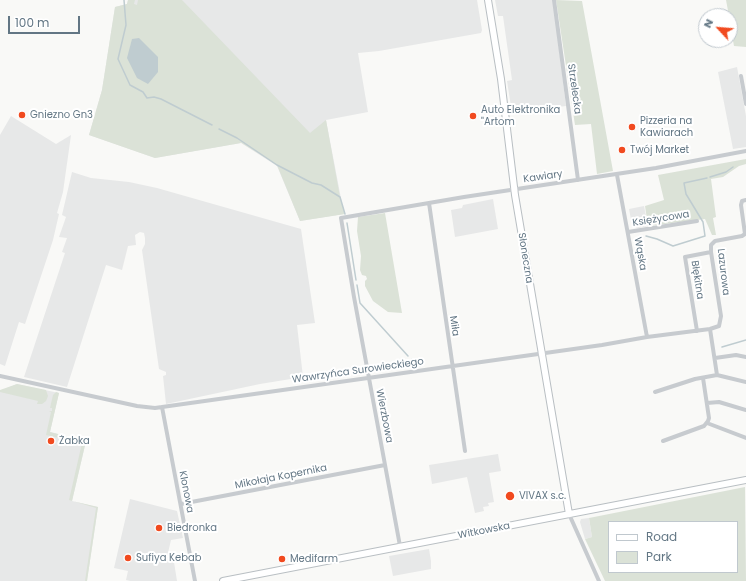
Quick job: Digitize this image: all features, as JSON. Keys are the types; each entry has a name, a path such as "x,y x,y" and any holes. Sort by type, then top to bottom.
{"street":[{"name":"Słoneczna","path":"488,0 501,79 514,190 569,514"},
{"name":"Strzelecka","path":"554,0 578,180"},
{"path":"741,76 746,104"},
{"name":"Kawiary","path":"341,218 429,203 617,175 746,152"},
{"name":"Wąska","path":"617,175 647,337"},
{"name":"Lazurowa","path":"719,326 721,323 721,316 711,245 715,241 742,236 745,234 741,205 742,201 746,200"},
{"name":"Miła","path":"429,203 465,451"},
{"name":"Wierzbowa","path":"341,218 368,377 400,546"},
{"name":"Księżycowa","path":"628,232 697,221"},
{"name":"Błękitna","path":"697,330 685,257 711,252"},
{"name":"Wawrzyńca Surowieckiego","path":"0,376 152,408 710,329 719,326"},
{"path":"710,329 717,375"},
{"path":"715,358 736,355 746,357"},
{"path":"655,392 717,375 746,382"},
{"path":"663,442 704,426 707,423 709,418 703,378"},
{"path":"707,403 719,402 746,410"},
{"name":"Klonowa","path":"162,407 195,581"},
{"path":"707,423 746,438"},
{"name":"Mikołaja Kopernika","path":"181,504 385,465"},
{"name":"Witkowska","path":"223,581 746,480"},
{"path":"569,514 599,581"}],"shaded area":[{"path":"128,0 477,0 482,30 481,33 379,51 358,53 368,112 326,120 344,214 300,221 277,166 241,143 155,158 89,135 102,90 115,7 127,4"},
{"path":"495,0 553,0 566,106 512,113 507,81 512,80 503,16 498,16"},
{"path":"139,38 158,57 158,72 148,84 137,78 127,58 132,39"},
{"path":"737,67 746,116 746,147 733,149 718,72"},
{"path":"11,116 56,144 71,135 63,192 57,213 59,214 53,240 25,324 19,322 5,366 0,364 0,135"},
{"path":"72,172 91,178 129,182 157,188 301,229 315,323 297,325 303,377 260,384 166,404 163,376 166,375 166,372 159,369 142,250 145,244 145,238 144,233 140,232 135,235 136,245 128,246 122,270 106,265 67,387 24,377 65,253 62,252 67,238 59,237 66,217 62,215"},
{"path":"493,199 498,229 455,237 451,210 462,208 463,205"},
{"path":"644,206 648,226 638,228 632,225 629,209"},
{"path":"17,384 59,393 50,432 86,441 72,501 98,507 87,581 0,581 0,391"},
{"path":"498,454 501,471 489,473 494,502 488,503 489,506 483,507 484,511 475,513 467,477 432,484 429,465"},
{"path":"130,499 177,511 183,538 171,540 167,557 173,556 177,581 130,581 126,580 128,571 114,568"},
{"path":"589,518 592,537 585,539 580,522 581,519"},
{"path":"429,549 431,569 393,576 389,556"}],"green space":[{"path":"128,0 135,0 134,4 137,5 138,0 182,0 310,133 326,120 340,197 345,214 300,221 277,165 240,142 241,143 155,158 89,135 102,90 115,7 127,4"},
{"path":"556,0 582,1 613,171 597,174 591,124 575,125"},
{"path":"726,0 746,0 746,47 738,46 738,8 728,8"},
{"path":"746,159 746,164 739,166 723,177 711,179 716,217 713,218 716,235 712,235 705,219 648,226 645,206 664,200 658,175"},
{"path":"385,213 402,313 388,312 373,301 365,286 365,281 367,279 366,276 362,275 360,270 361,256 357,231 358,217"},
{"path":"17,384 46,390 48,396 46,401 42,404 37,404 38,401 0,392 0,390"},
{"path":"56,392 59,393 50,432 86,441 72,501 69,500 82,443 46,435 51,412 49,411 52,411 52,408 50,408 53,395"},
{"path":"745,487 746,581 605,581 585,539 592,537 589,518"},
{"path":"74,501 98,507 87,581 85,581 96,508"}],"waterway":[{"path":"124,0 126,25 118,59 130,85 143,92 147,98 154,97 161,99 212,125"},
{"path":"219,129 237,138 277,165 312,183 321,185 340,197 345,214"},
{"path":"710,177 726,172 733,167"},
{"path":"646,236 673,246 705,236 703,222 686,194 684,183 707,178"},
{"path":"347,223 356,280"},
{"path":"357,285 360,303 408,356"},
{"path":"722,347 746,340"},
{"path":"412,359 420,366"}],"place":[{"name":"Gniezno Gn3","path":"22,115"},
{"name":"Auto Elektronika \"Artom","path":"473,116"},
{"name":"Pizzeria na Kawiarach","path":"632,127"},
{"name":"Twój Market","path":"622,150"},
{"name":"Żabka","path":"51,441"},
{"name":"VIVAX s.c.","path":"510,496"},
{"name":"Biedronka","path":"159,528"},
{"name":"Sufiya Kebab","path":"128,558"},
{"name":"Medifarm","path":"282,559"}]}
